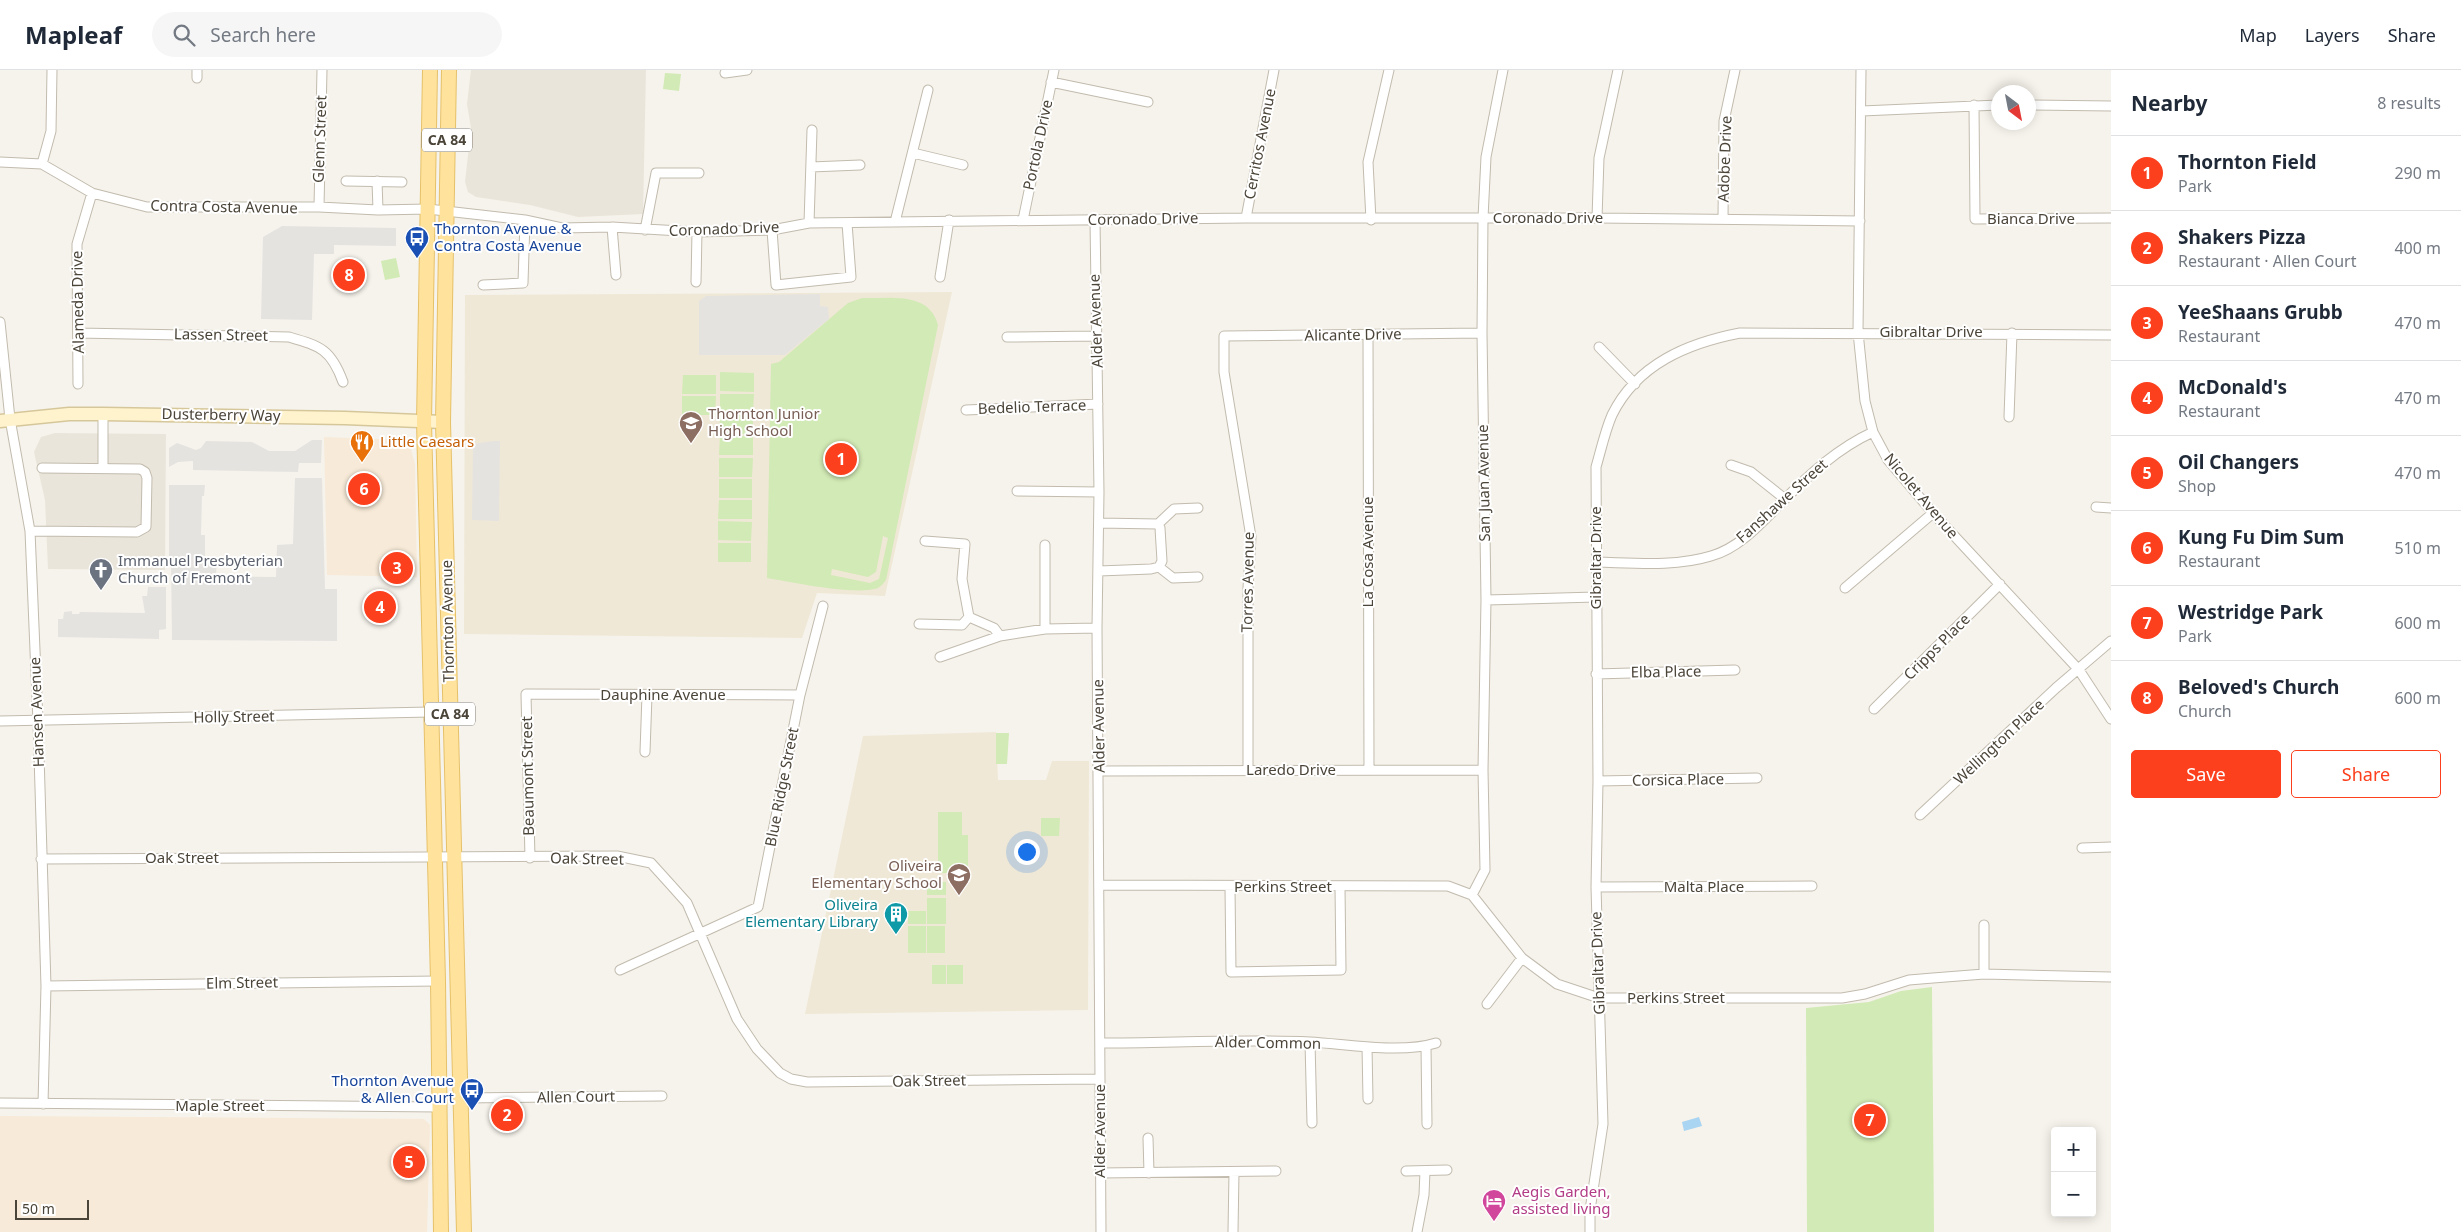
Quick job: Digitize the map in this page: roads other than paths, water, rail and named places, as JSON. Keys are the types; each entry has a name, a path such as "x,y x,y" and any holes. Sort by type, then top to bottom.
{"main road":[{"name":"Thornton Avenue","path":"430,70 424,422 438,981 441,1232"},
{"name":"Thornton Avenue","path":"448,70 443,422 464,1232"},
{"name":"Dusterberry Way","path":"5,420 69,414 103,414 344,418 443,422"}],"street":[{"path":"42,164 51,130 52,70"},
{"name":"Glenn Street","path":"318,207 322,70"},
{"path":"725,73 747,70"},
{"name":"Portola Drive","path":"1023,220 1054,70"},
{"name":"Cerritos Avenue","path":"1246,218 1274,70"},
{"path":"1371,220 1368,162 1389,70"},
{"name":"San Juan Avenue","path":"1472,895 1485,870 1483,770 1486,600 1482,333 1483,218 1486,157 1503,70"},
{"path":"1597,218 1600,158 1618,70"},
{"name":"Adobe Drive","path":"1723,219 1724,120 1735,70"},
{"name":"Nicolet Avenue","path":"1861,70 1858,332 1861,373 1873,432 1888,460 1933,513 2079,670 2098,696 2111,719"},
{"path":"1051,82 1148,102"},
{"path":"895,222 928,90"},
{"name":"Bianca Drive","path":"1974,105 1975,219 2111,218"},
{"path":"1862,110 1991,105"},
{"path":"2036,105 2111,106"},
{"path":"809,223 812,130"},
{"path":"913,153 963,165"},
{"name":"Contra Costa Avenue","path":"0,162 42,164 92,193 147,207 428,209"},
{"path":"811,167 860,165"},
{"path":"646,230 656,173 699,173"},
{"path":"346,182 402,182"},
{"path":"377,182 378,210"},
{"name":"Alameda Drive","path":"78,384 77,244 92,193"},
{"name":"Coronado Drive","path":"428,209 525,220 562,228 612,227 697,232 772,230 809,223 949,220 1597,218 1860,221"},
{"path":"483,285 523,282 525,220"},
{"path":"940,277 949,220"},
{"name":"Alder Avenue","path":"1095,220 1099,492 1097,628 1100,771 1100,1232"},
{"path":"772,230 776,285 851,277 846,223"},
{"path":"612,227 616,274"},
{"path":"696,282 697,232"},
{"name":"Hansen Avenue","path":"0,322 5,420 30,531 46,986 43,1104"},
{"name":"Gibraltar Drive","path":"1590,1232 1590,1202 1603,1124 1596,887 1598,781 1596,467 1611,417 1621,399 1635,384 1668,356 1707,339 1740,333 1858,332 2111,335"},
{"name":"Lassen Street","path":"78,333 289,336 319,346 337,364 343,382"},
{"name":"Alicante Drive","path":"1224,336 1482,333"},
{"path":"2008,417 2012,333"},
{"name":"La Cosa Avenue","path":"1368,334 1369,770"},
{"path":"1007,337 1097,336"},
{"name":"Torres Avenue","path":"1224,336 1224,372 1251,537 1248,588 1248,770"},
{"path":"1599,347 1635,384"},
{"name":"Bedelio Terrace","path":"966,410 1098,404"},
{"path":"103,414 103,468"},
{"name":"Fanshawe Street","path":"1597,562 1666,564 1711,556 1734,546 1754,530 1784,499 1836,452 1873,432"},
{"path":"1732,465 1750,472 1784,499"},
{"path":"30,531 137,532 146,527 147,478 145,472 140,469 42,468"},
{"path":"1016,491 1099,492"},
{"path":"2096,507 2111,508"},
{"path":"1099,523 1158,524 1174,509 1198,508"},
{"path":"1845,588 1933,513"},
{"path":"1099,571 1151,569 1159,566 1162,561 1160,528 1158,524"},
{"path":"925,541 965,544 962,579 969,617"},
{"path":"1045,545 1045,628"},
{"path":"1159,566 1173,578 1198,577"},
{"name":"Cripps Place","path":"1874,709 2000,584"},
{"path":"1486,600 1596,597"},
{"name":"Blue Ridge Street","path":"700,933 758,907 800,695 823,606"},
{"path":"919,624 962,624 969,617"},
{"path":"969,617 994,628 1000,636"},
{"path":"940,657 1000,636 1045,628 1097,628"},
{"name":"Wellington Place","path":"1920,816 2056,688 2111,641"},
{"name":"Elba Place","path":"1596,674 1735,670"},
{"name":"Dauphine Avenue","path":"526,694 800,695"},
{"name":"Beaumont Street","path":"526,694 530,858"},
{"path":"645,752 647,695"},
{"name":"Holly Street","path":"0,721 38,722 430,712"},
{"name":"Laredo Drive","path":"1100,771 1483,770"},
{"name":"Corsica Place","path":"1598,781 1757,778"},
{"path":"2082,848 2111,847"},
{"name":"Oak Street","path":"41,860 617,856 651,863 687,904 737,1019 757,1049 780,1073 791,1079 807,1082 1100,1079"},
{"name":"Perkins Street","path":"1100,885 1448,886 1472,895 1522,958 1558,984 1599,998 1842,998 1865,994 1909,980 1984,974 2111,977"},
{"path":"1230,886 1231,972 1341,970 1340,887"},
{"name":"Malta Place","path":"1596,887 1812,886"},
{"path":"1984,925 1984,974"},
{"path":"620,970 700,933"},
{"path":"1487,1004 1522,958"},
{"name":"Elm Street","path":"46,986 438,981"},
{"path":"1310,1042 1312,1123"},
{"name":"Alder Common","path":"1100,1043 1310,1042 1367,1047 1426,1046 1436,1043"},
{"path":"1426,1046 1427,1124"},
{"path":"1367,1047 1368,1100"},
{"name":"Allen Court","path":"461,1098 662,1096"},
{"name":"Maple Street","path":"0,1103 439,1107"},
{"path":"1148,1138 1149,1173"},
{"path":"1406,1171 1447,1170"},
{"path":"1100,1174 1276,1171"},
{"path":"1417,1232 1424,1195 1425,1171"},
{"path":"1233,1232 1234,1172"}],"water":[{"path":"1699,1117 1702,1126 1684,1131 1682,1122"}],"place":[{"name":"Thornton Avenue & Contra Costa Avenue","path":"417,259"},
{"name":"Beloved's Church","path":"349,275"},
{"name":"Thornton Junior High School","path":"691,444"},
{"name":"Thornton Field","path":"841,459"},
{"name":"Little Caesars","path":"362,463"},
{"name":"Kung Fu Dim Sum","path":"364,489"},
{"name":"YeeShaans Grubb","path":"397,568"},
{"name":"Immanuel Presbyterian Church of Fremont","path":"101,591"},
{"name":"McDonald's","path":"380,607"},
{"name":"Oliveira Elementary School","path":"959,896"},
{"name":"Oliveira Elementary Library","path":"896,935"},
{"name":"Thornton Avenue & Allen Court","path":"472,1111"},
{"name":"Shakers Pizza","path":"507,1115"},
{"name":"Westridge Park","path":"1870,1120"},
{"name":"Oil Changers","path":"409,1162"},
{"name":"Aegis Garden, assisted living","path":"1494,1222"}]}
